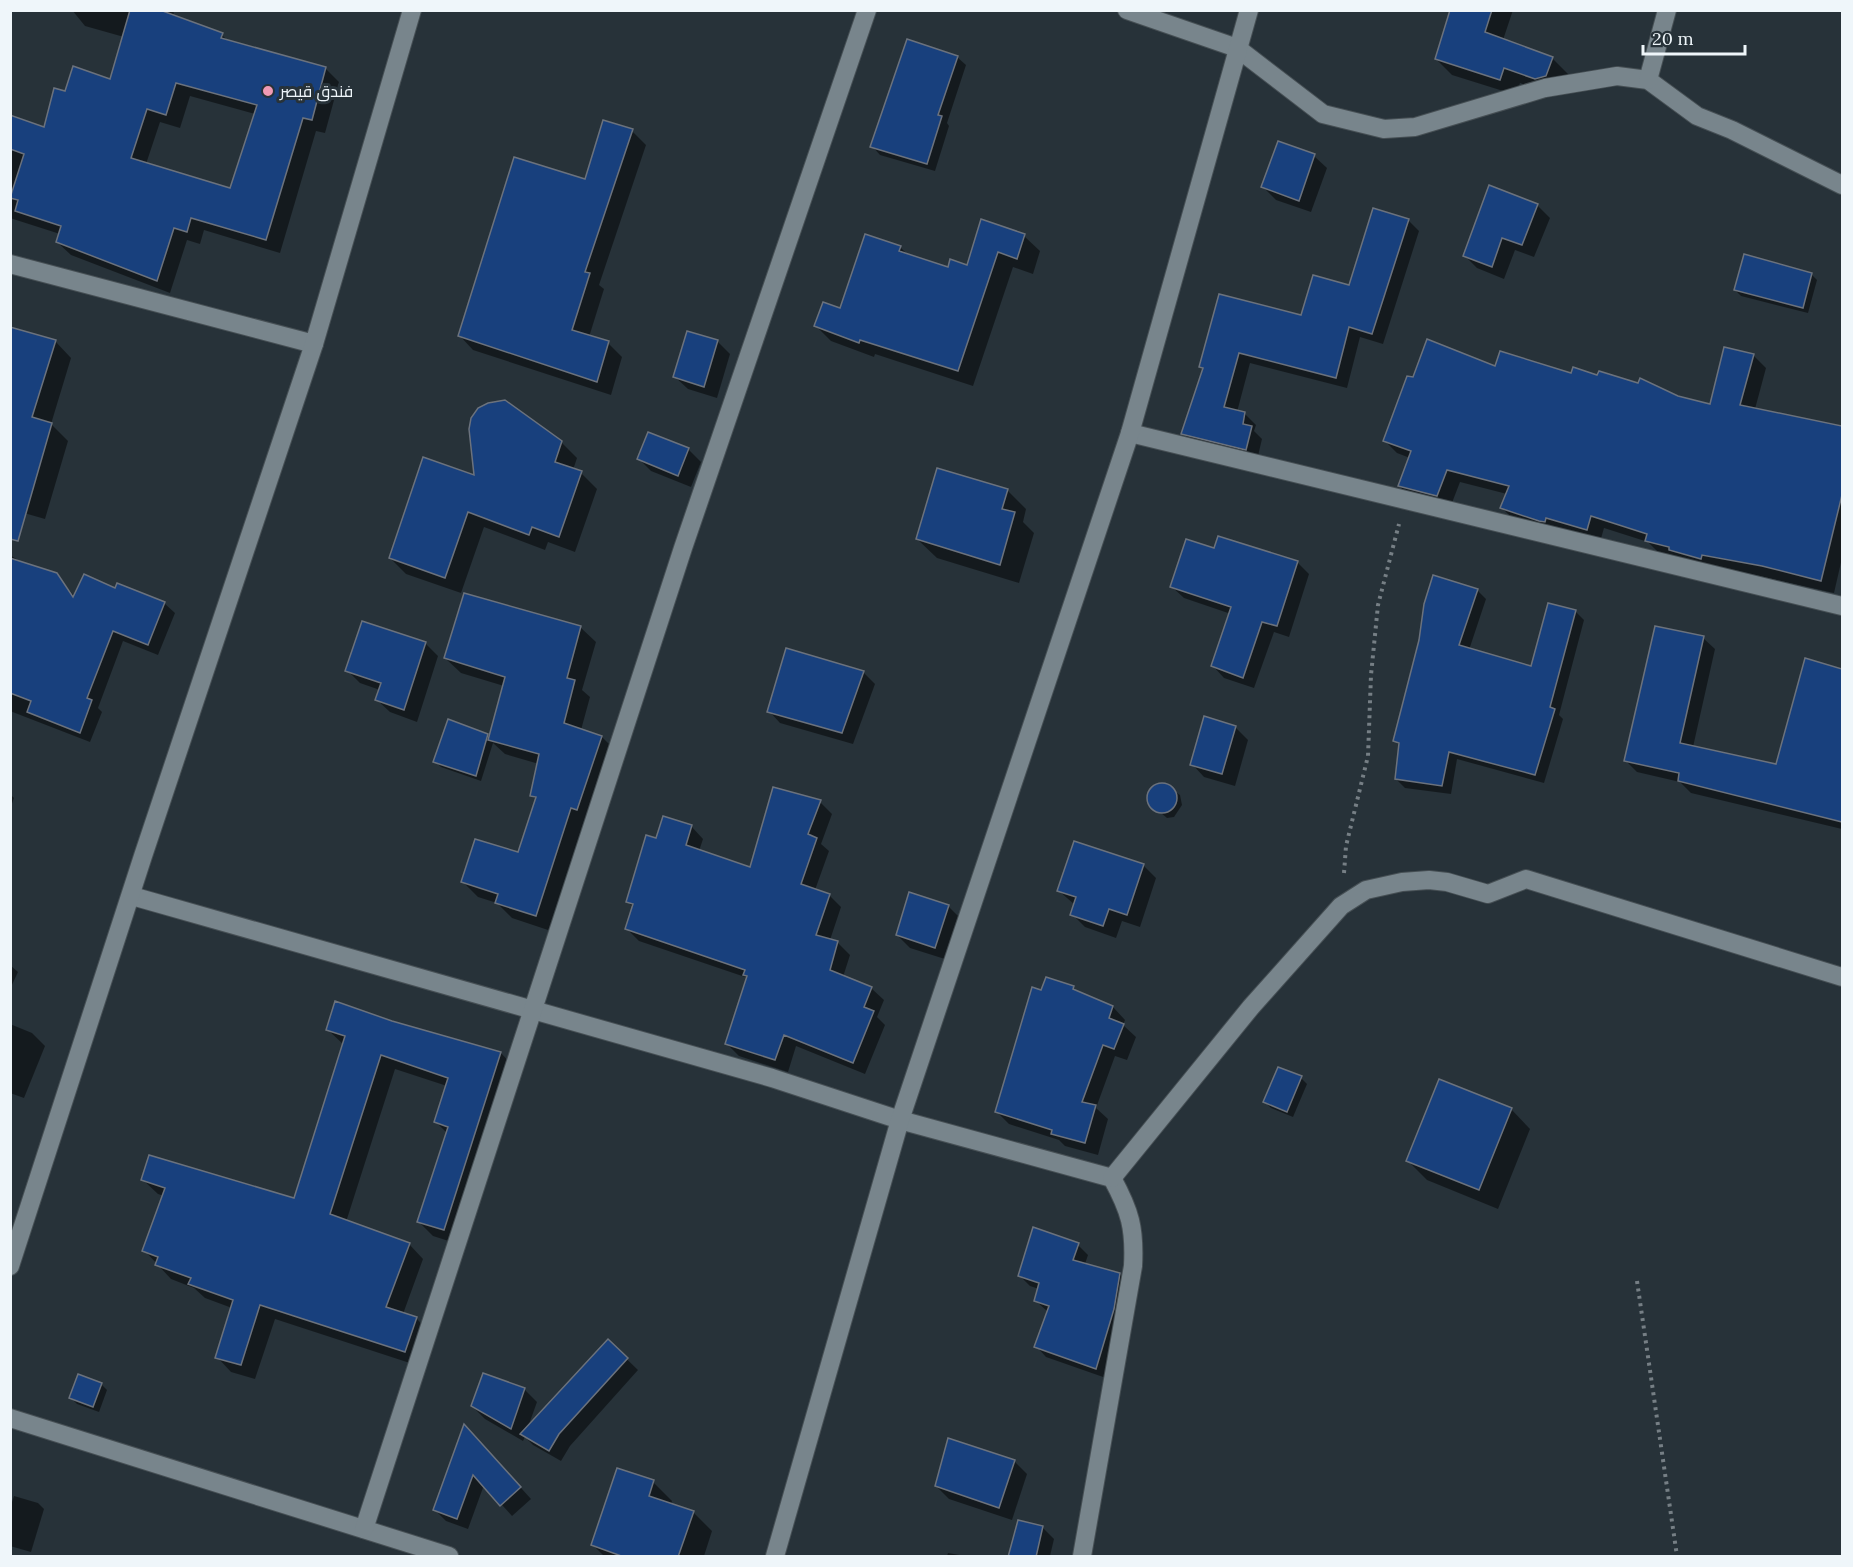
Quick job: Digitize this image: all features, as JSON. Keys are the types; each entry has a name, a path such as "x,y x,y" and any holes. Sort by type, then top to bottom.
{"street":[{"path":"10,1266 314,344 412,10"},
{"path":"364,1529 683,548 867,10"},
{"path":"1127,10 1237,48 1323,114 1384,129 1415,127 1545,88 1617,76 1648,80 1697,117 1732,130 1842,185"},
{"path":"775,1557 900,1120 1130,433 1249,10"},
{"path":"1648,80 1666,10"},
{"path":"10,264 314,344"},
{"path":"1130,433 1842,606"},
{"path":"1112,1178 1251,1007 1341,906 1366,890 1402,882 1429,880 1447,882 1488,894 1526,879 1842,977"},
{"path":"132,896 772,1078 900,1120 1112,1178 1129,1210 1135,1238 1133,1266 1082,1557"},
{"path":"10,1418 449,1557"}],"path":[{"path":"1341,906 1346,846 1368,756 1371,675 1378,605 1405,500"},
{"path":"1636,1281 1677,1557"}],"building":[{"path":"130,10 160,10 223,33 221,38 326,67 312,120 303,118 266,240 191,218 187,232 174,228 157,281 56,242 61,226 15,211 18,200 10,198 24,154 10,149 10,115 44,127 54,88 65,91 73,66 110,79","holes":["176,83 257,105 230,188 131,158 147,109 166,115"]},
{"path":"1450,10 1492,10 1485,32 1553,57 1546,76 1535,79 1504,68 1500,80 1435,59"},
{"path":"907,39 958,56 938,115 942,116 927,164 870,147"},
{"path":"603,120 633,129 585,272 590,273 572,330 609,341 597,382 458,336 514,157 585,179"},
{"path":"1278,141 1315,154 1299,201 1261,187"},
{"path":"1489,185 1538,204 1522,245 1502,238 1492,267 1463,256"},
{"path":"1373,208 1409,219 1372,334 1349,327 1336,378 1239,353 1224,407 1245,412 1243,424 1252,426 1246,450 1181,434 1203,368 1199,367 1219,294 1301,315 1313,275 1349,285"},
{"path":"981,219 1025,234 1017,259 998,252 958,371 860,340 859,343 814,326 823,302 840,308 865,234 901,246 899,251 948,267 950,259 967,265"},
{"path":"1744,254 1812,273 1803,308 1734,290"},
{"path":"10,327 56,340 32,417 52,423 18,541 10,539"},
{"path":"687,331 718,340 704,387 673,377"},
{"path":"1427,339 1495,366 1500,351 1571,373 1573,367 1597,375 1599,371 1638,383 1640,378 1678,396 1710,404 1724,347 1754,354 1740,405 1842,426 1842,495 1821,581 1762,566 1702,555 1701,559 1669,550 1669,547 1645,541 1647,534 1591,516 1587,530 1546,518 1545,522 1539,521 1500,508 1509,486 1447,470 1437,496 1398,486 1411,451 1383,441 1407,376 1413,377"},
{"path":"505,400 562,441 555,462 582,471 559,537 532,527 529,535 468,512 445,578 389,558 423,457 474,475 469,429 471,418 478,408 488,403"},
{"path":"648,432 689,448 678,476 637,459"},
{"path":"937,468 1008,489 1002,509 1015,512 1000,565 916,539"},
{"path":"1218,536 1298,561 1277,626 1262,622 1243,678 1211,666 1231,607 1170,587 1186,539 1214,548"},
{"path":"10,558 57,573 73,597 84,574 115,588 117,583 165,602 148,645 113,631 87,698 92,700 80,733 27,712 31,701 10,693"},
{"path":"1433,575 1478,589 1459,645 1531,666 1548,603 1576,610 1550,707 1555,709 1535,775 1449,752 1442,786 1395,779 1399,743 1393,741 1419,640 1424,604"},
{"path":"464,593 581,626 567,678 575,680 564,723 602,736 577,810 571,808 536,916 495,903 498,894 461,882 475,839 518,852 536,797 530,796 539,754 488,740 505,677 444,658"},
{"path":"362,621 426,642 404,710 375,700 381,683 345,671"},
{"path":"1655,626 1704,636 1680,743 1776,764 1805,658 1842,669 1842,822 1678,781 1679,773 1624,761"},
{"path":"786,648 864,671 842,733 767,712"},
{"path":"1204,716 1236,726 1222,774 1190,765"},
{"path":"448,719 488,734 476,776 433,762"},
{"path":"1162,783 1172,788 1177,798 1172,808 1162,813 1152,808 1147,798 1152,788"},
{"path":"773,787 821,800 808,834 817,838 801,884 830,894 816,935 838,941 830,970 872,987 864,1007 874,1011 853,1063 784,1035 775,1060 725,1044 747,976 743,975 745,970 625,929 633,904 626,902 646,835 656,838 663,816 692,825 686,845 750,867"},
{"path":"1074,841 1144,864 1127,915 1109,909 1103,926 1070,915 1076,897 1057,891"},
{"path":"909,892 949,905 935,948 896,935"},
{"path":"1046,977 1074,986 1073,989 1113,1006 1109,1018 1124,1024 1114,1049 1103,1045 1082,1102 1096,1105 1085,1143 1051,1134 1052,1130 995,1112 1032,987 1041,990"},
{"path":"335,1001 392,1021 501,1052 444,1230 417,1222 448,1127 434,1122 448,1078 381,1055 330,1214 410,1243 386,1307 417,1317 405,1352 260,1305 241,1365 215,1358 233,1300 188,1284 191,1278 155,1265 158,1257 142,1251 165,1188 141,1180 149,1155 294,1198 345,1036 326,1030"},
{"path":"1278,1067 1302,1076 1287,1112 1263,1102"},
{"path":"1439,1079 1512,1108 1479,1190 1406,1161"},
{"path":"1033,1227 1079,1243 1073,1260 1120,1273 1114,1309 1096,1369 1034,1347 1049,1306 1034,1301 1039,1283 1018,1276"},
{"path":"608,1339 628,1358 559,1434 549,1451 520,1434"},
{"path":"483,1373 525,1388 511,1429 471,1406"},
{"path":"78,1374 102,1383 93,1407 69,1398"},
{"path":"464,1424 521,1487 500,1506 473,1475 457,1519 433,1510"},
{"path":"948,1438 1015,1460 999,1508 935,1486"},
{"path":"617,1468 654,1480 649,1496 694,1511 678,1557 624,1557 591,1545"},
{"path":"1018,1520 1043,1526 1036,1557 1008,1557"}],"place":[{"name":"فندق قيصر","path":"268,91"}]}
